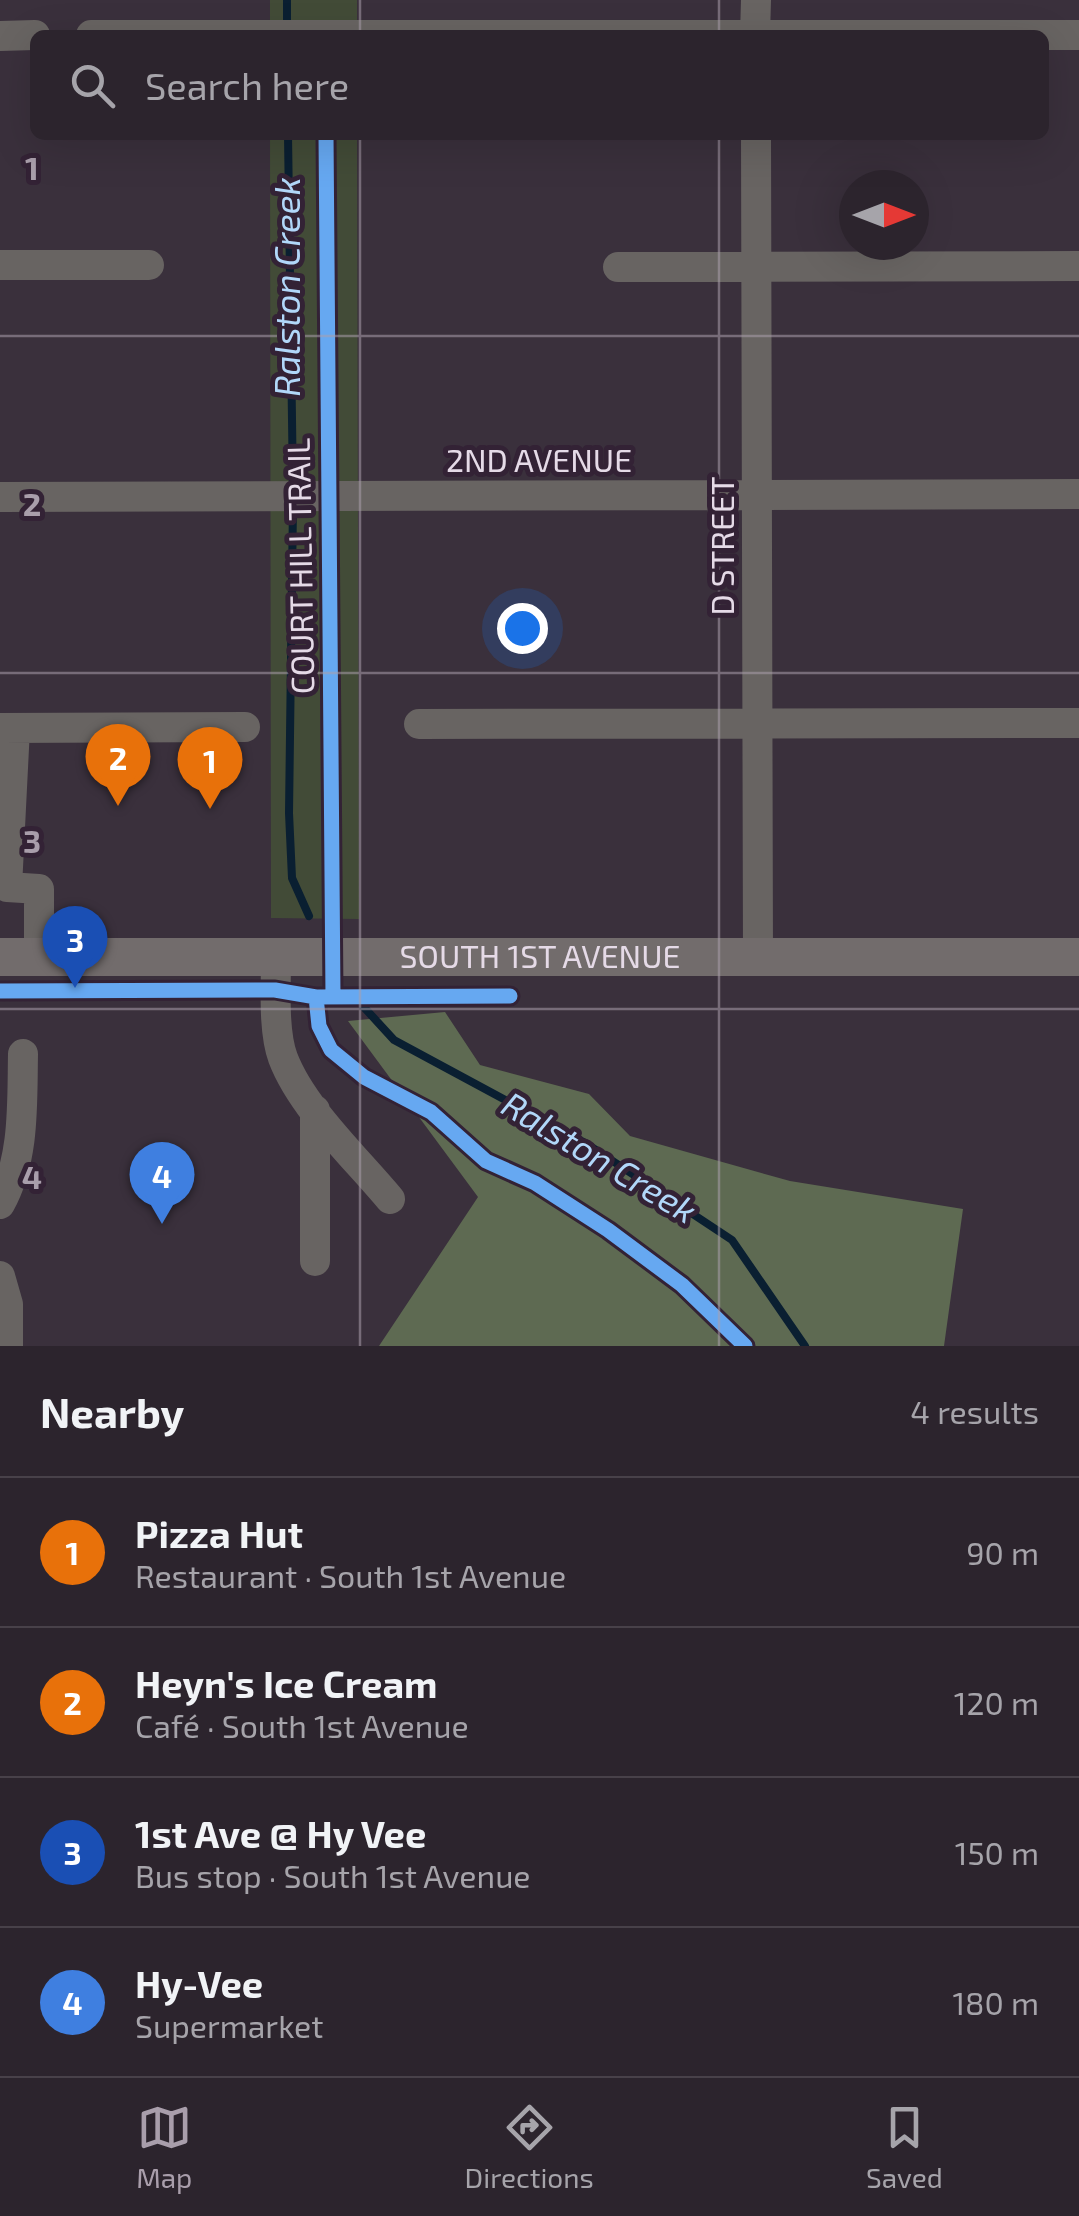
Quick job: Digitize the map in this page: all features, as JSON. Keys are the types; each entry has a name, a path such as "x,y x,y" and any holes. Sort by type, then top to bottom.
{"main road":[{"name":"SOUTH 1ST AVENUE","path":"0,957 1079,958"}],"street":[{"path":"756,0 756,30"},
{"path":"1049,34 1079,34"},
{"path":"0,36 30,36"},
{"name":"D STREET","path":"756,140 758,957"},
{"path":"0,265 150,265"},
{"path":"618,267 1079,266"},
{"name":"2ND AVENUE","path":"0,497 1079,494"},
{"path":"419,724 1079,724"},
{"path":"38,957 40,889 7,887 8,728 245,727"},
{"path":"276,958 282,1056 315,1110 390,1199"},
{"path":"0,1204 18,1153 23,1054"},
{"path":"315,1110 315,1261"},
{"path":"0,1276 8,1304 8,1346"}],"green space":[{"path":"270,0 357,0 357,30 270,30"},
{"path":"270,140 357,140 359,919 271,918"},
{"path":"445,1012 480,1065 589,1094 630,1136 790,1181 963,1209 944,1346 379,1346 478,1197 348,1021"}],"waterway":[{"name":"Ralston Creek","path":"287,0 287,26"},
{"name":"Ralston Creek","path":"288,140 293,490"},
{"name":"Ralston Creek","path":"293,504 289,813 292,878 309,916"},
{"name":"Ralston Creek","path":"361,1004 394,1040 587,1144 732,1240 805,1346"}],"cycle path":[{"name":"COURT HILL TRAIL","path":"326,140 333,997"},
{"path":"0,991 275,990 316,997 510,996"},
{"path":"316,997 319,1026 331,1050 364,1077 431,1112 486,1161 535,1183 608,1230 682,1285 745,1346"}],"place":[{"name":"Heyn's Ice Cream","path":"118,806"},
{"name":"Pizza Hut","path":"210,809"},
{"name":"1st Ave @ Hy Vee","path":"75,988"},
{"name":"Hy-Vee","path":"162,1224"}]}
